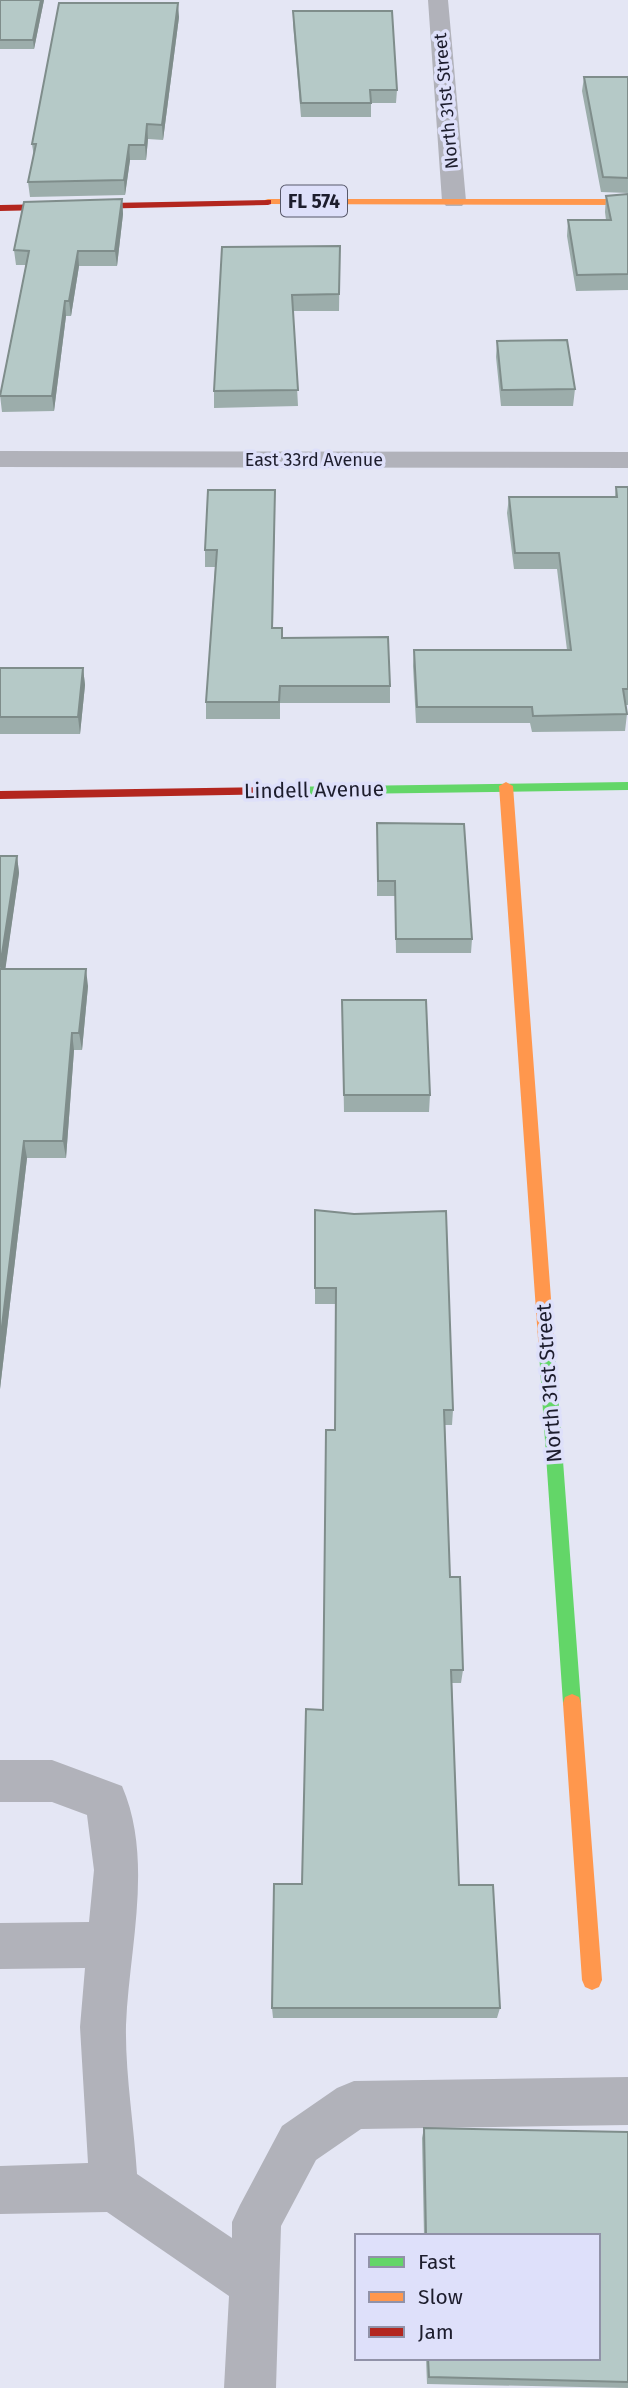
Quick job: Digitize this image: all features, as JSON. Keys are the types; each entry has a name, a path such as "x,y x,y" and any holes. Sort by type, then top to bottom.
{"street":[{"name":"North 31st Street","path":"438,0 454,201"},
{"name":"FL 574","path":"0,208 203,202 628,202"},
{"name":"East 33rd Avenue","path":"0,459 628,460"},
{"name":"North 31st Street","path":"506,786 592,1980"},
{"name":"Lindell Avenue","path":"0,795 628,786"}],"lane":[{"path":"0,1781 52,1781 107,1801 116,1870 103,2026 114,2187"},
{"path":"0,1946 109,1945"},
{"path":"250,2388 257,2222 299,2143 354,2105 628,2101"},
{"path":"0,2190 114,2187 254,2283"}],"building":[{"path":"0,0 41,0 33,40 0,40"},
{"path":"59,3 178,3 162,125 147,124 145,145 129,145 124,180 28,182 36,144 32,144"},
{"path":"293,11 392,11 397,90 370,90 371,103 301,103"},
{"path":"584,77 628,77 628,178 603,177"},
{"path":"628,194 628,274 577,275 568,220 611,220 606,196"},
{"path":"122,199 115,251 78,251 69,301 65,301 52,396 0,396 29,251 14,250 24,202"},
{"path":"340,246 339,294 292,295 298,390 214,391 222,247"},
{"path":"567,340 575,389 502,390 497,341"},
{"path":"616,487 628,487 628,689 623,689 627,714 533,716 532,707 417,707 414,650 571,650 559,553 515,553 509,497 617,497"},
{"path":"208,490 275,490 272,628 282,628 282,638 388,637 390,686 280,686 279,702 206,702 217,550 205,550"},
{"path":"0,668 83,668 78,717 0,717"},
{"path":"377,823 464,824 472,939 396,939 395,881 378,881"},
{"path":"0,856 17,856 0,967"},
{"path":"0,969 86,969 79,1033 72,1033 63,1141 24,1141 0,1343"},
{"path":"342,1000 426,1000 430,1095 344,1095"},
{"path":"315,1210 354,1214 446,1211 453,1410 444,1410 450,1577 460,1577 463,1670 451,1670 459,1885 493,1885 500,2008 272,2008 274,1884 302,1884 306,1709 323,1710 326,1430 335,1430 336,1288 315,1288"},
{"path":"424,2128 628,2132 628,2382 429,2377 428,2360 600,2360 600,2234 426,2234"}],"traffic: fast":[{"path":"276,791 628,786"},
{"path":"547,1353 572,1703"}],"traffic: slow":[{"path":"268,202 628,202"},
{"path":"506,786 547,1353"},
{"path":"572,1703 592,1980"}],"traffic: jam":[{"path":"0,208 268,202"},
{"path":"0,795 276,791"}]}
